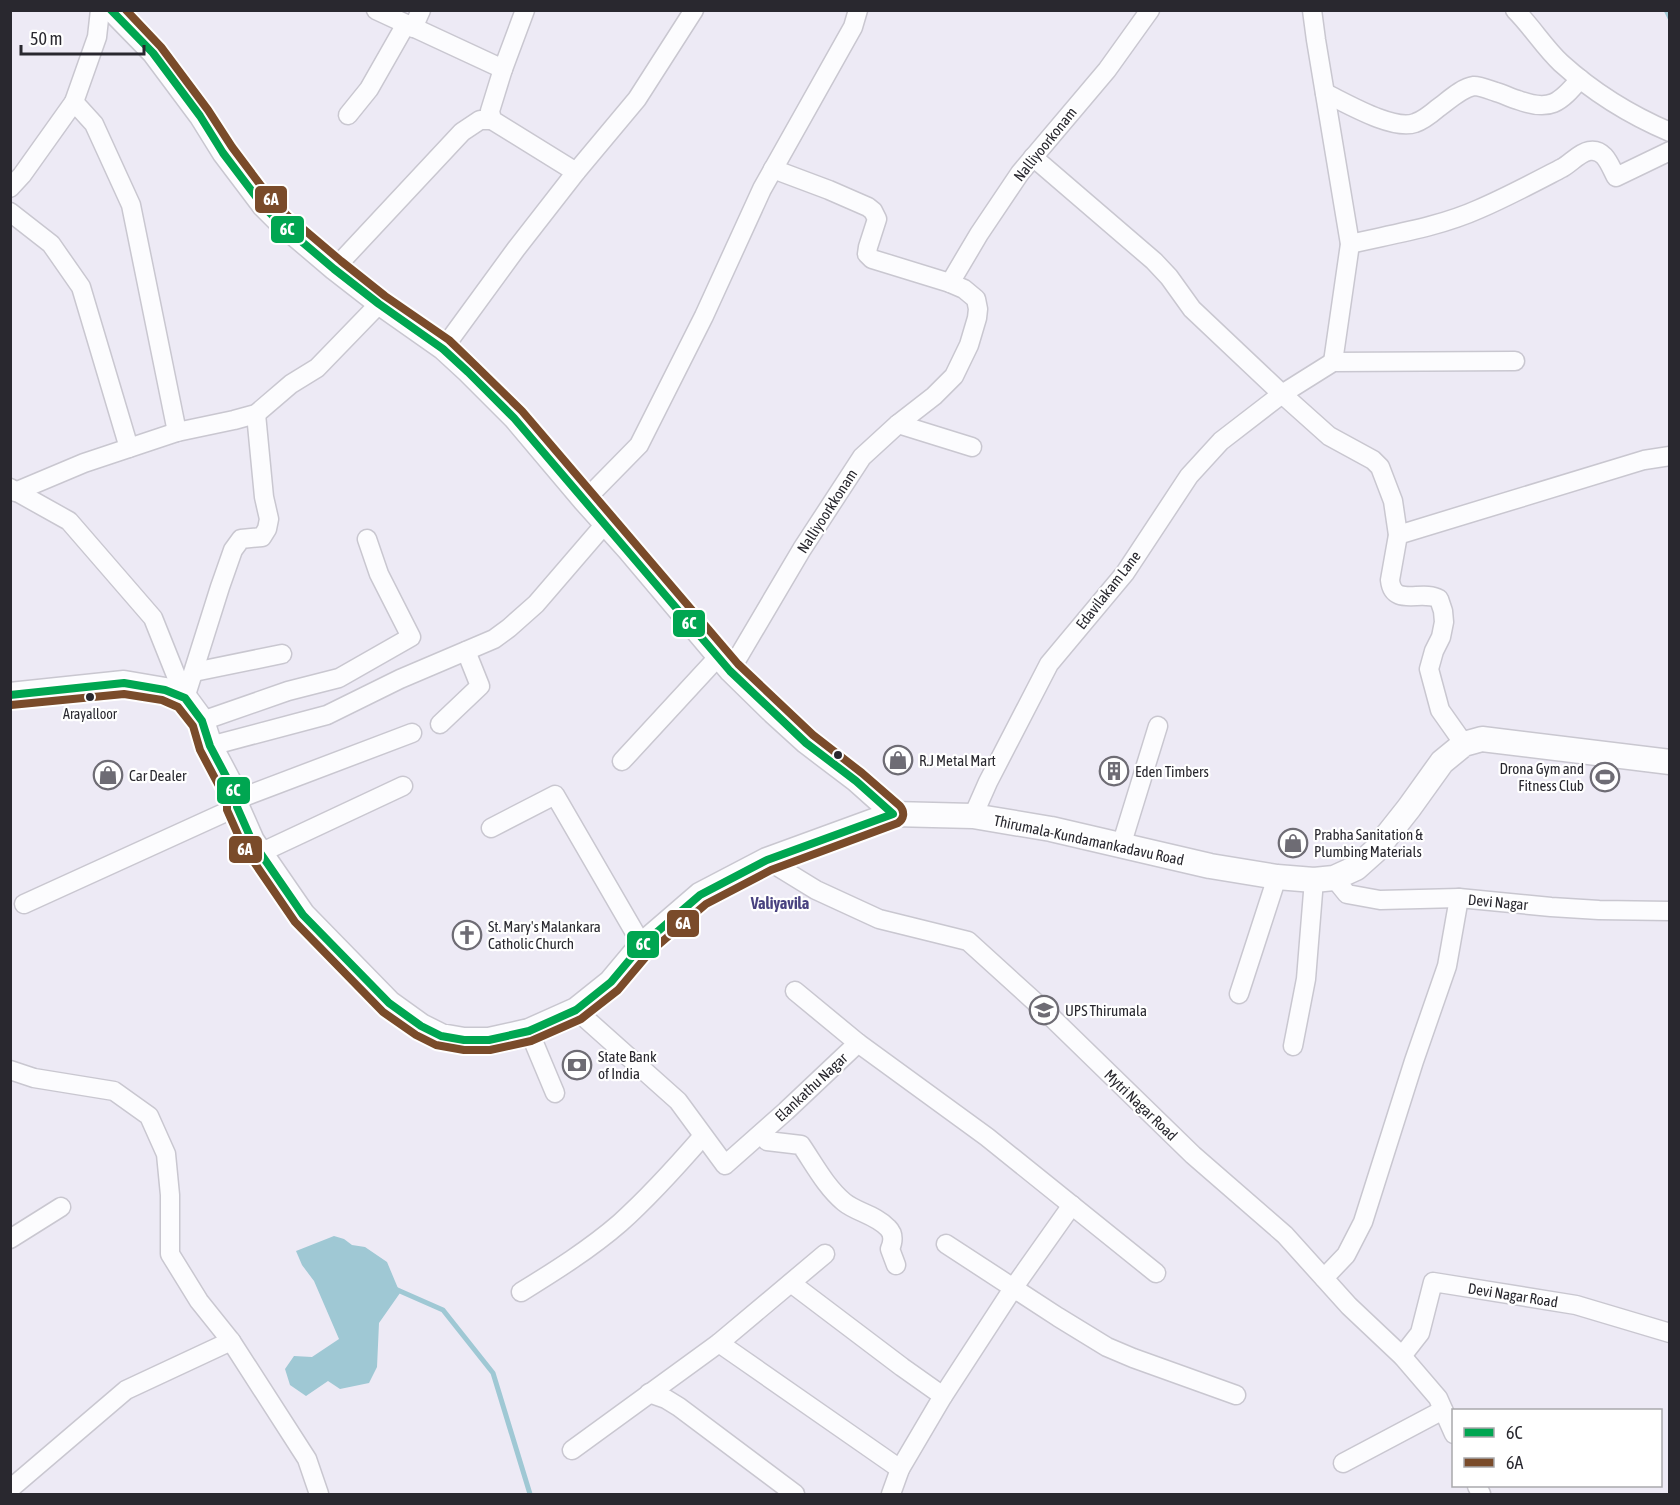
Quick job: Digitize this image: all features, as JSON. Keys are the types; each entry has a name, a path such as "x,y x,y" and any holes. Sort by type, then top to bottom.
{"main road":[{"path":"10,695 124,684 165,690 185,698"},
{"name":"Thirumala-Kundamankadavu Road","path":"185,698 202,722 210,746 252,841 303,915 389,1003 421,1026 441,1036 464,1040 489,1040 529,1031 576,1010 611,982 642,945 700,895 767,860 893,814 973,816 1052,829 1210,866 1277,877 1324,879"},
{"path":"1324,879 1356,868 1375,851 1442,762 1464,744 1482,739 1670,762"}],"street":[{"path":"10,188 22,175 74,102 97,37 100,10"},
{"path":"111,10 153,53 263,206 334,269 443,349 514,418 724,664 806,743 856,781 893,814"},
{"path":"376,10 503,69"},
{"path":"348,115 369,89 421,10"},
{"path":"492,120 490,111 525,10"},
{"path":"443,349 516,249 637,99 694,10"},
{"path":"584,501 639,445 704,316 762,189 853,27 858,10"},
{"name":"Nalliyoorkonam","path":"950,283 979,234 1020,173 1107,70 1150,10"},
{"path":"1312,10 1350,244 1333,362 1515,361"},
{"path":"1515,10 1560,62 1580,79 1635,116 1670,132"},
{"path":"1324,93 1398,125 1414,124 1460,92 1474,86 1532,105 1544,106 1563,98 1580,79"},
{"path":"74,102 94,124 131,205 177,432"},
{"path":"334,269 462,132 480,120 492,120 576,172"},
{"path":"1350,244 1448,220 1479,209 1548,175 1589,151 1597,151 1604,155 1616,177 1670,151"},
{"path":"1033,158 1154,261 1169,277 1192,309 1329,436 1380,466 1393,501 1398,535 1390,580 1391,587 1399,595 1428,595 1439,598 1444,621 1430,669 1440,710 1464,744"},
{"path":"773,169 829,190 873,211 877,219 867,254 872,259 950,283"},
{"path":"10,212 51,244 81,287 129,447"},
{"name":"Nalliyoorkkonam","path":"621,761 724,664 862,457 954,376 969,345 978,309 976,299 964,289 950,283"},
{"path":"13,490 129,447 177,432 256,414 291,384 317,369 380,304"},
{"name":"Edavilakam Lane","path":"973,816 1049,663 1125,573 1189,476 1221,441 1282,394 1333,362"},
{"path":"185,698 233,550 241,539 262,537 267,529 269,519 264,497 256,414"},
{"path":"898,424 972,447"},
{"path":"1398,535 1644,460 1670,456"},
{"path":"13,490 69,521 153,618 185,698"},
{"path":"210,746 327,715 400,679 494,639 536,604 604,525"},
{"path":"202,722 288,691 339,678 411,637 380,574 367,539"},
{"path":"440,724 480,686 466,651"},
{"path":"194,672 282,654"},
{"path":"1120,846 1158,726"},
{"path":"24,904 237,803 412,733"},
{"path":"260,853 403,786"},
{"path":"491,828 555,795 642,945"},
{"name":"Mytri Nagar Road","path":"767,860 816,890 879,919 968,940 1044,1010 1193,1155 1285,1235 1349,1306 1402,1356 1438,1398 1452,1430"},
{"path":"1239,994 1277,877"},
{"path":"1293,1046 1324,879"},
{"name":"Devi Nagar","path":"1324,879 1347,894 1380,900 1459,898 1551,907 1670,911"},
{"path":"1324,1278 1347,1255 1363,1222 1447,966 1459,898"},
{"path":"795,991 858,1043"},
{"name":"Elankathu Nagar","path":"576,1010 678,1101 725,1165 858,1043 987,1137 1156,1273"},
{"path":"529,1031 555,1093"},
{"path":"10,1070 34,1078 114,1091 149,1116 165,1154 170,1195 170,1254 199,1301 231,1341 307,1459 319,1494"},
{"path":"762,1133 767,1141 801,1145 831,1188 845,1203 890,1229 893,1240 890,1249 896,1265"},
{"path":"521,1292 570,1261 619,1224 656,1189 704,1136"},
{"path":"891,1494 900,1469 944,1396 1014,1287 1072,1204"},
{"path":"10,1239 61,1207"},
{"path":"946,1244 1107,1347 1236,1395"},
{"path":"572,1450 719,1343 825,1254"},
{"name":"Devi Nagar Road","path":"1402,1356 1420,1333 1433,1282 1576,1305 1670,1333"},
{"path":"791,1283 944,1396"},
{"path":"10,1489 126,1390 231,1341"},
{"path":"719,1343 900,1469"},
{"path":"649,1393 679,1407 795,1494"},
{"path":"1343,1463 1443,1410"}],"water":[{"path":"334,1236 352,1245 365,1247 387,1262 400,1293 379,1323 377,1367 369,1383 340,1389 328,1381 306,1396 290,1385 285,1369 294,1356 312,1357 339,1339 314,1281 302,1265 296,1251"}],"waterway":[{"path":"1666,10 1670,18"},
{"path":"393,1288 443,1310 493,1373 530,1494"}],"transit line":[{"name":"6C","path":"10,695 124,683 165,690 185,698 202,721 210,746 238,799 237,807 252,841 303,915 389,1003 421,1026 441,1036 464,1040 489,1040 529,1031 576,1010 611,982 642,945 700,895 767,860 893,814 856,781 806,743 730,671 514,418 468,372 443,349 334,269 263,206 153,53 111,10"},
{"name":"6A","path":"11,705 124,694 162,700 178,707 193,726 200,750 227,801 227,810 243,846 295,922 383,1012 416,1035 436,1045 464,1050 490,1050 531,1041 581,1019 618,990 650,952 706,904 771,870 898,823 902,820 903,815 900,806 813,735 738,664 522,411 475,365 449,340 385,296 341,261 271,199 161,47 126,10"}],"place":[{"name":"Arayalloor","path":"90,697"},
{"name":"R.J Metal Mart","path":"898,760"},
{"name":"Eden Timbers","path":"1114,771"},
{"name":"Car Dealer","path":"108,775"},
{"name":"Drona Gym and Fitness Club","path":"1605,777"},
{"name":"Prabha Sanitation & Plumbing Materials","path":"1293,843"},
{"name":"St. Mary's Malankara Catholic Church","path":"467,935"},
{"name":"UPS Thirumala","path":"1044,1010"},
{"name":"State Bank of India","path":"577,1065"}],"district":[{"name":"Valiyavila","path":"780,903"}]}
